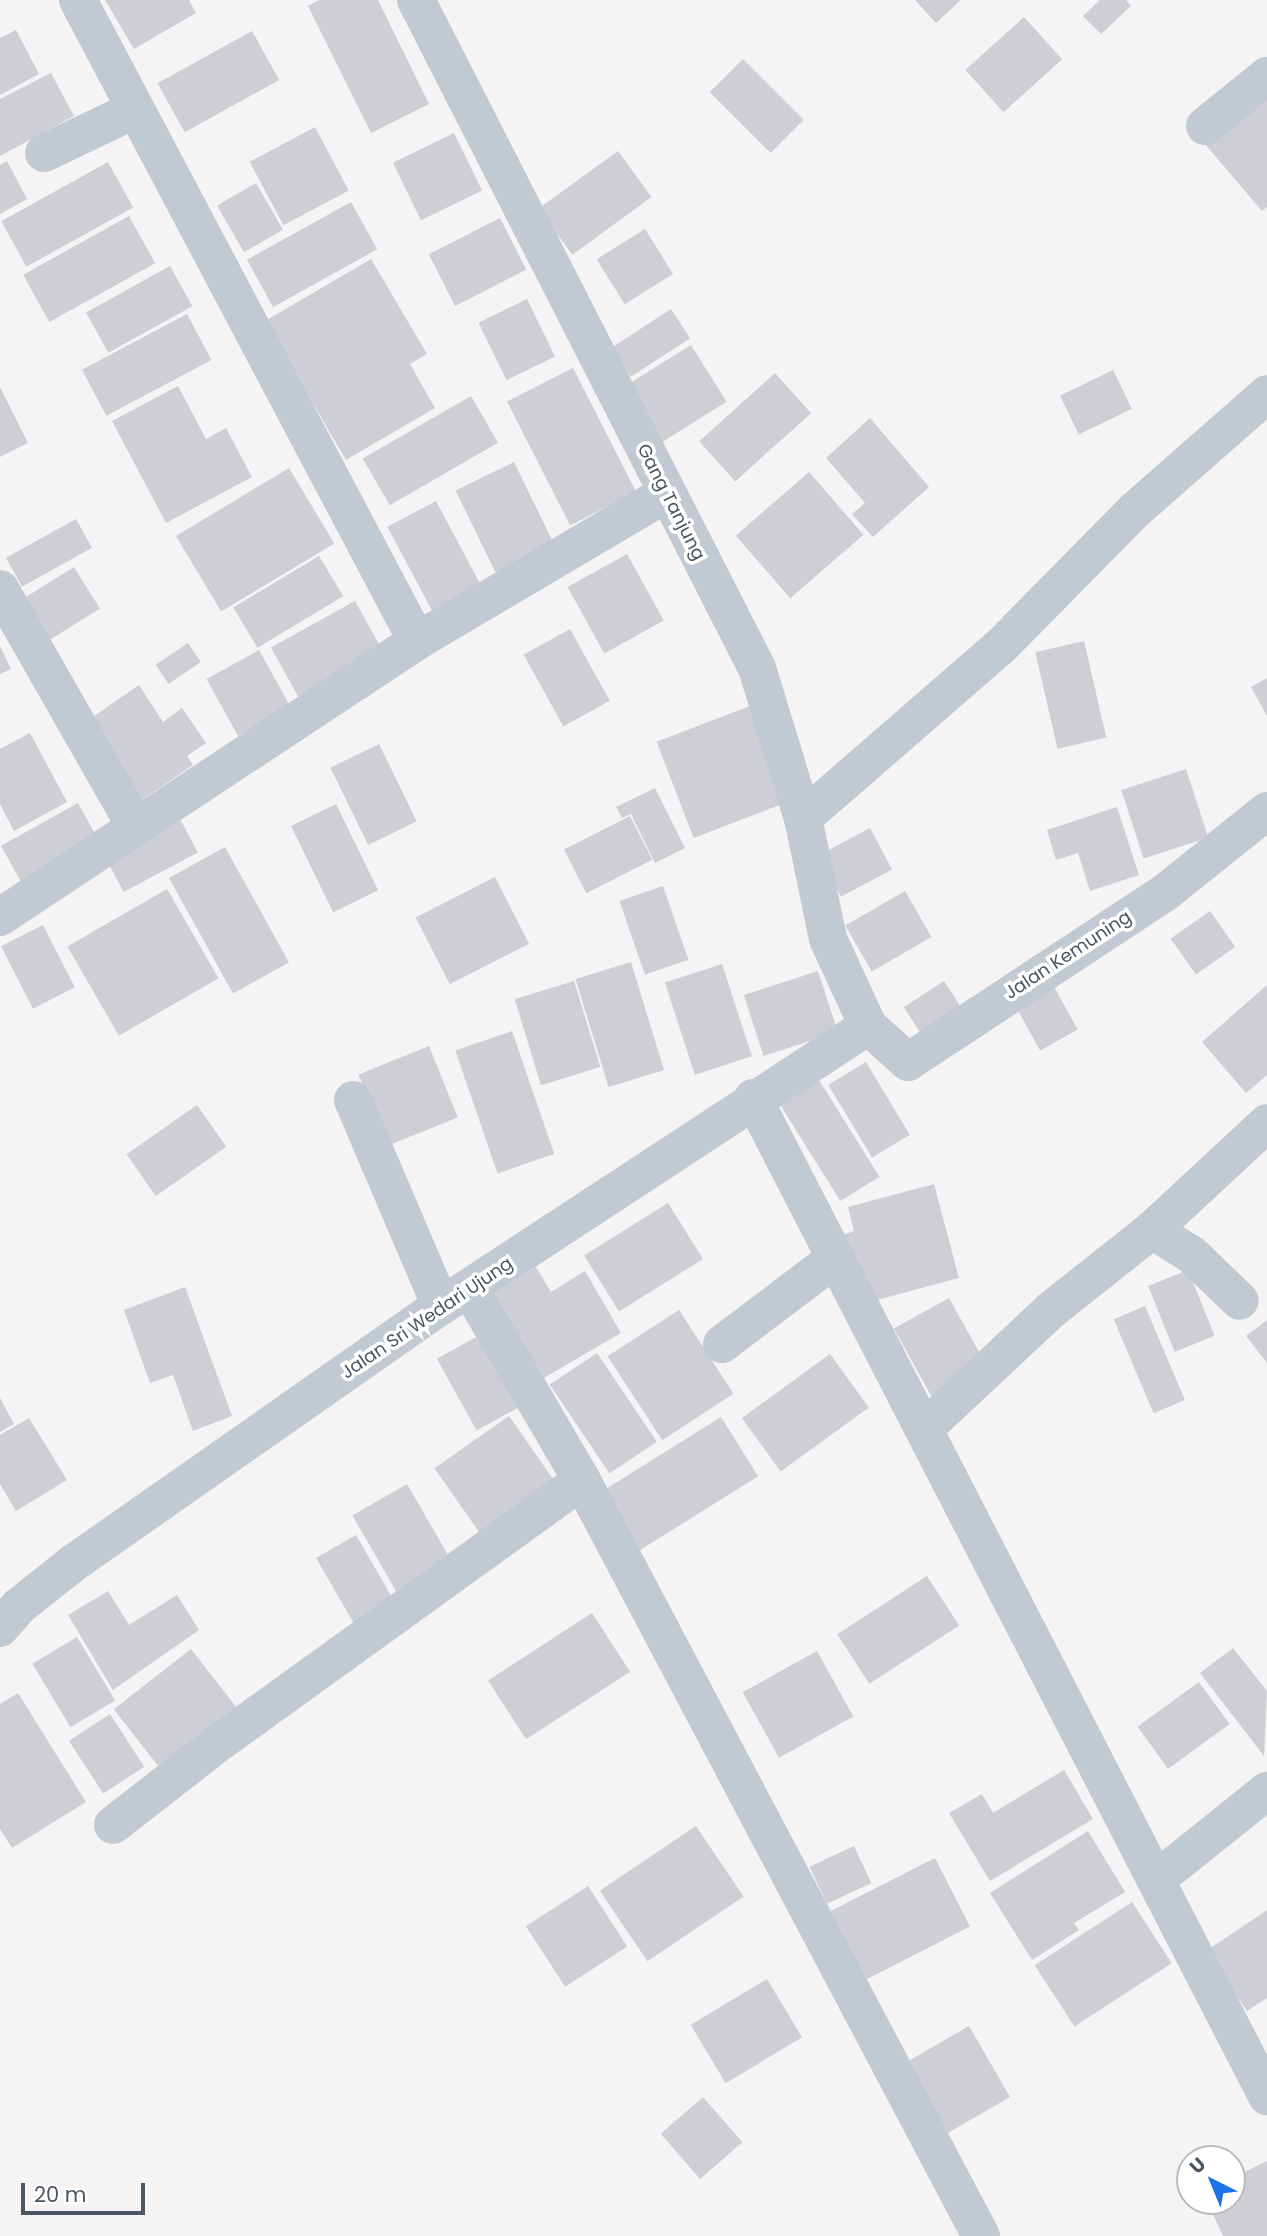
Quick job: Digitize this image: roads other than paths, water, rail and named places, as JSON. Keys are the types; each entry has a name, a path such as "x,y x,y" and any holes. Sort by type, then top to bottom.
{"street":[{"path":"78,0 416,641"},
{"name":"Gang Tanjung","path":"416,0 757,668 803,818 828,939 868,1026"},
{"path":"1205,126 1267,76"},
{"path":"44,153 134,110"},
{"path":"803,818 1000,647 1134,511 1267,394"},
{"path":"0,917 416,641 666,494"},
{"path":"0,589 135,826"},
{"name":"Jalan Kemuning","path":"868,1026 908,1062 1167,891 1267,811"},
{"name":"Jalan Sri Wedari Ujung","path":"0,1628 18,1607 72,1564 456,1297 752,1098 868,1026"},
{"path":"752,1098 833,1260 925,1428 1267,2096"},
{"path":"353,1100 456,1297 582,1481 981,2236"},
{"path":"925,1428 1051,1310 1152,1230 1267,1123"},
{"path":"1152,1230 1192,1255 1240,1301"},
{"path":"722,1344 833,1260"},
{"path":"113,1825 264,1709 582,1481"},
{"path":"1157,1879 1267,1791"}]}
